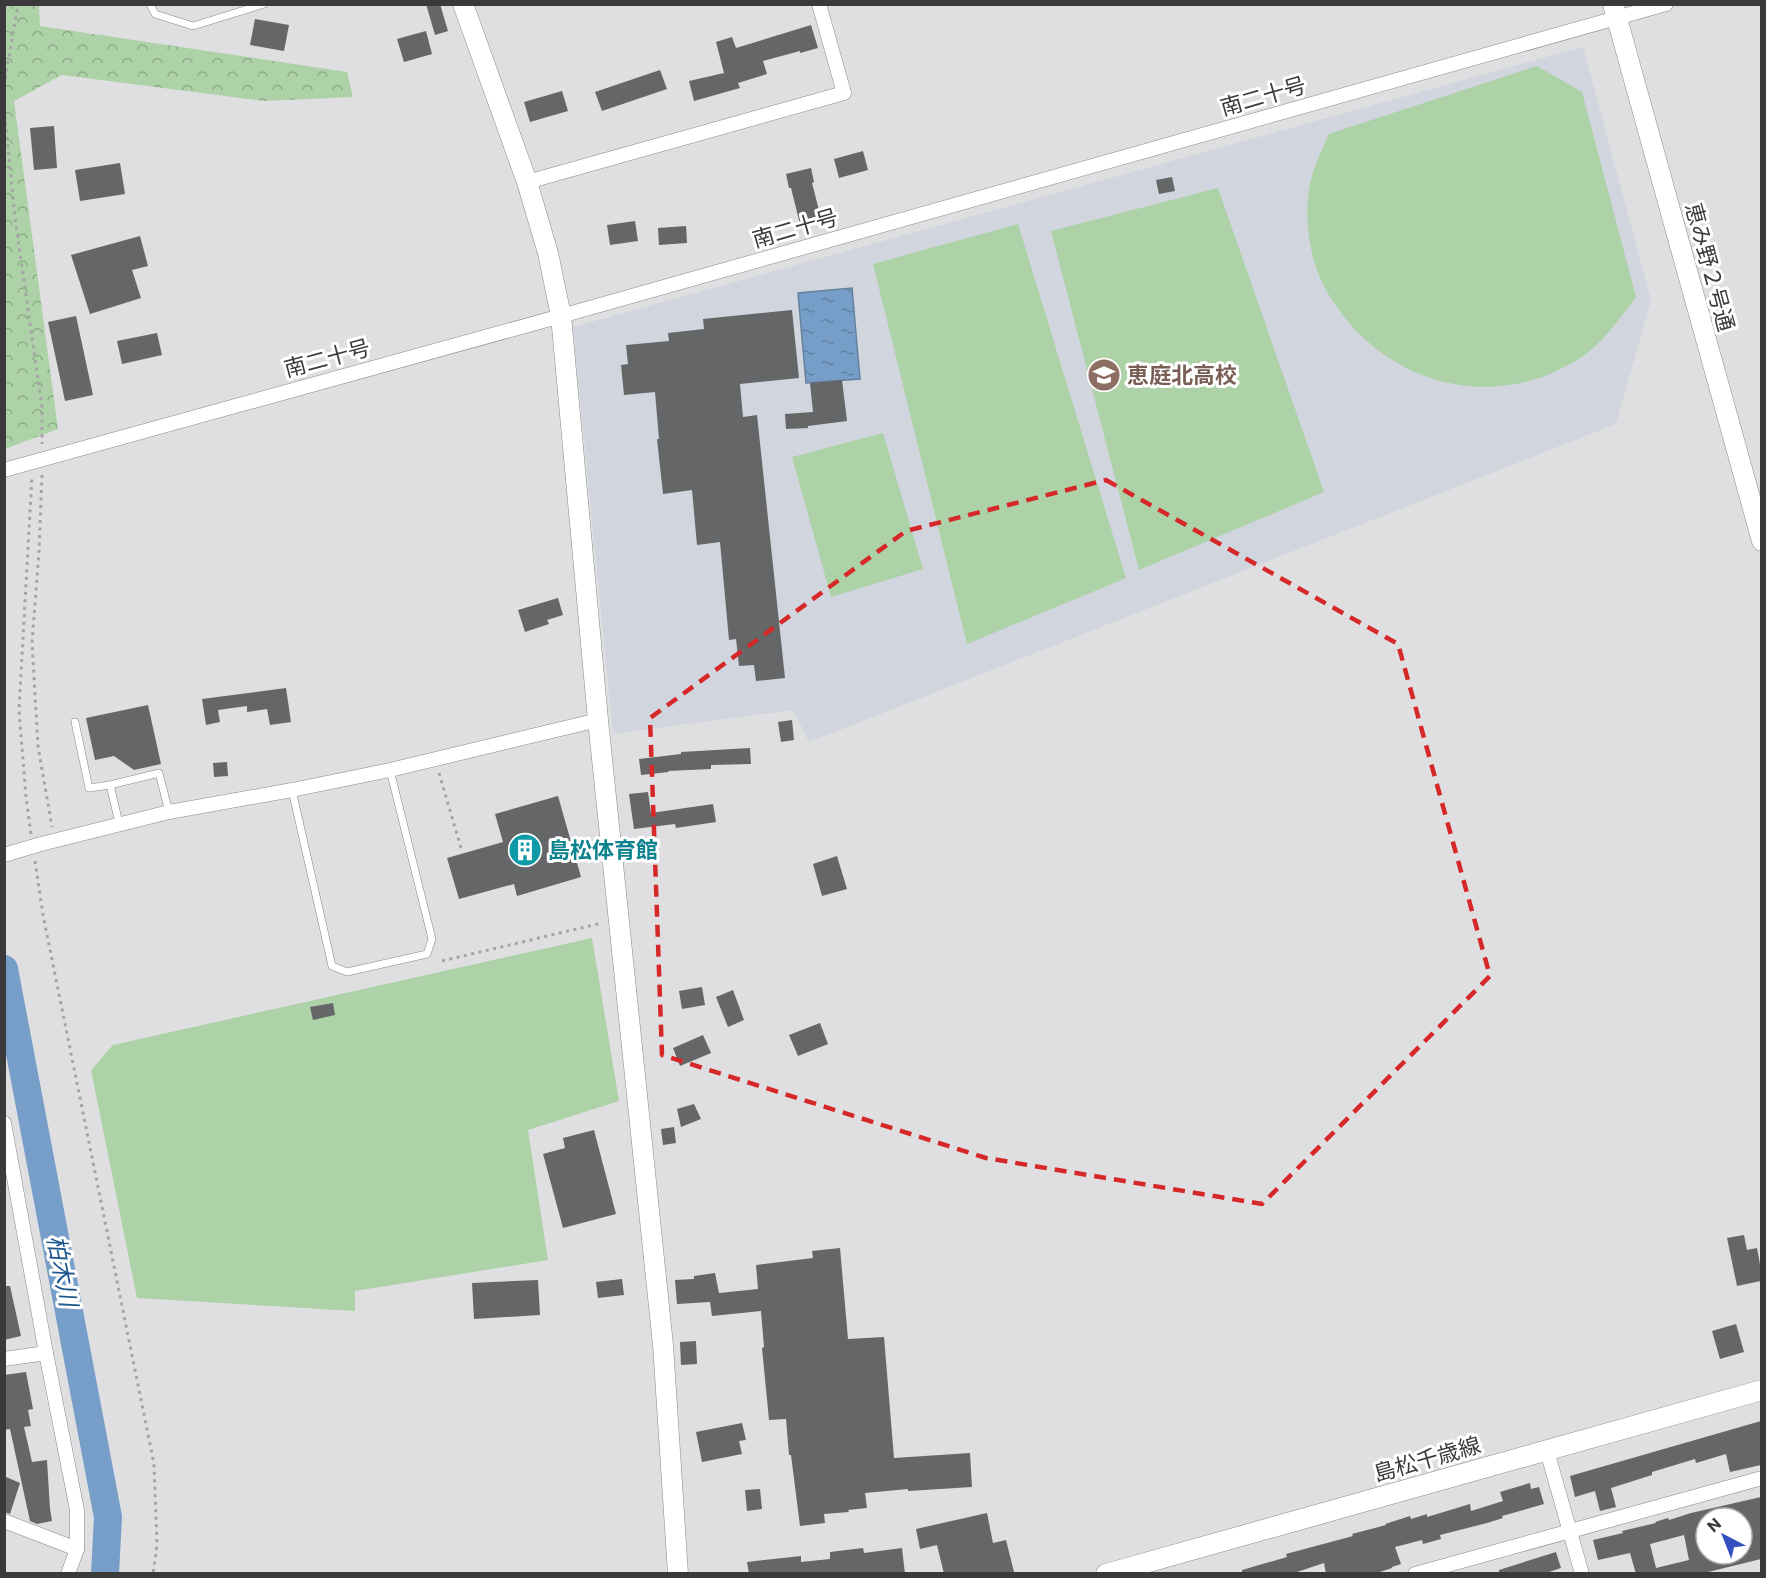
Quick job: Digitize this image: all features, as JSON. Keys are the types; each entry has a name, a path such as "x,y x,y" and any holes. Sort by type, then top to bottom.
{"street":[{"path":"463,4 527,182 548,253 561,316 598,720 663,1345 678,1574"},
{"path":"527,182 844,93 819,4"},
{"path":"1615,11 1666,4"},
{"name":"南二十号","path":"4,470 34,465 1598,24 1615,11"},
{"name":"恵み野２号通","path":"1615,11 1761,541"},
{"path":"4,855 119,823 390,770 598,720"},
{"path":"4,1123 77,1510 77,1549 68,1574"},
{"path":"4,1359 46,1353"},
{"name":"島松千歳線","path":"1106,1574 1761,1390"},
{"path":"1547,1451 1582,1574"},
{"path":"1415,1574 1761,1478"},
{"path":"4,1521 77,1549"}],"lane":[{"path":"150,4 155,14 193,26 264,4"},
{"path":"75,722 88,788 159,773 170,812"},
{"path":"292,790 332,966 347,972 427,954 432,939 390,770"},
{"path":"110,784 119,823"}],"path":[{"path":"4,86 18,4"},
{"path":"4,107 15,218 42,407 42,450"},
{"path":"34,465 19,710 26,797 41,846"},
{"path":"34,465 39,552 32,643 38,746 43,915 154,1464 157,1545 153,1574"},
{"path":"435,760 461,848"},
{"path":"442,961 619,919"}],"highlighted area":[{"path":"1106,480 1398,644 1490,976 1262,1204 986,1158 662,1055 650,718 906,531"}],"shaded area":[{"name":"恵庭北高校","path":"1583,47 1651,300 1616,424 809,742 793,710 613,734 573,327"}],"green space":[{"path":"5,4 39,5 40,26 347,72 353,97 264,101 62,75 14,101 58,429 5,449"},
{"path":"1537,66 1582,92 1636,297 1609,332 1594,347 1577,360 1546,376 1513,385 1480,387 1448,383 1417,373 1388,357 1362,336 1339,310 1322,283 1312,253 1307,206 1312,175 1317,161 1329,134"},
{"path":"1218,188 1324,492 1139,570 1051,231"},
{"path":"1018,224 1126,578 967,644 873,264"},
{"path":"883,433 923,569 831,597 792,457"},
{"path":"592,938 619,1101 528,1130 548,1260 355,1291 355,1311 137,1298 91,1070 113,1045"}],"water":[{"path":"852,288 860,379 806,383 798,293"}],"building":[{"path":"426,4 440,4 448,31 435,35"},
{"path":"255,19 289,25 284,51 250,45"},
{"path":"811,25 818,48 763,61 767,74 738,83 740,88 694,101 689,81 724,73 716,42 732,37 736,48"},
{"path":"426,31 432,54 404,62 397,39"},
{"path":"660,70 667,89 602,111 595,92"},
{"path":"562,91 568,111 530,122 524,102"},
{"path":"54,126 57,168 34,170 30,128"},
{"path":"863,151 868,170 839,178 834,159"},
{"path":"120,163 125,194 80,201 75,170"},
{"path":"811,168 814,182 812,183 821,218 800,224 786,174"},
{"path":"1172,177 1175,191 1159,194 1156,180"},
{"path":"635,221 638,241 610,245 607,225"},
{"path":"686,226 687,243 659,245 658,228"},
{"path":"140,236 148,266 132,270 141,298 90,314 71,255"},
{"path":"792,310 799,378 740,384 743,417 757,415 785,678 756,681 754,665 739,666 736,639 729,640 720,542 697,545 692,490 663,494 655,392 624,395 621,365 628,364 626,345 669,341 668,333 704,329 703,319"},
{"path":"76,316 93,395 65,401 48,322"},
{"path":"157,333 162,355 122,364 117,341"},
{"path":"842,380 847,421 808,426 808,428 786,429 785,414 813,412 810,383"},
{"path":"558,598 563,615 547,620 549,624 525,632 518,610"},
{"path":"286,688 291,722 270,725 267,709 247,712 247,706 218,710 220,722 206,725 202,699"},
{"path":"148,705 161,764 134,770 114,756 95,760 86,718"},
{"path":"792,720 794,740 781,742 778,722"},
{"path":"750,748 751,764 711,765 711,769 641,775 639,759 681,754 681,752"},
{"path":"227,762 228,776 214,777 213,763"},
{"path":"648,792 651,813 713,804 716,822 676,828 675,824 634,829 629,794"},
{"name":"島松体育館","path":"558,796 581,877 517,896 514,884 459,899 447,858 503,842 495,814"},
{"path":"837,856 847,889 822,896 813,864"},
{"path":"702,987 705,1005 682,1009 679,991"},
{"path":"733,990 744,1020 728,1027 716,997"},
{"path":"333,1003 335,1015 313,1020 310,1007"},
{"path":"820,1023 828,1044 798,1056 789,1035"},
{"path":"703,1035 711,1053 680,1066 673,1048"},
{"path":"694,1104 701,1119 681,1127 677,1109"},
{"path":"674,1127 676,1143 663,1145 661,1129"},
{"path":"594,1130 616,1214 563,1228 543,1154 565,1148 563,1138"},
{"path":"1744,1235 1747,1250 1757,1248 1761,1281 1737,1286 1727,1238"},
{"path":"840,1248 848,1339 884,1337 894,1458 970,1453 972,1487 865,1493 867,1508 824,1514 825,1523 800,1526 786,1419 769,1420 761,1311 712,1316 710,1302 677,1304 675,1280 694,1279 694,1276 715,1273 719,1293 758,1289 756,1265 813,1258 812,1251"},
{"path":"622,1279 624,1295 598,1298 596,1282"},
{"path":"538,1280 540,1315 474,1319 472,1283"},
{"path":"4,1286 10,1286 21,1336 4,1340"},
{"path":"1736,1324 1744,1352 1720,1359 1712,1331"},
{"path":"696,1341 697,1364 681,1365 680,1342"},
{"path":"26,1372 33,1409 28,1410 31,1426 24,1427 32,1462 47,1460 52,1521 37,1524 30,1521 10,1429 4,1430 4,1375"},
{"path":"1761,1421 1761,1465 1730,1472 1726,1454 1696,1463 1695,1459 1611,1488 1616,1507 1600,1511 1595,1491 1575,1497 1570,1476"},
{"path":"742,1423 746,1440 739,1441 742,1454 702,1462 696,1432"},
{"path":"4,1476 20,1483 10,1514 4,1512"},
{"path":"1530,1483 1531,1489 1539,1487 1544,1504 1502,1516 1503,1518 1487,1523 1440,1535 1441,1539 1423,1544 1422,1540 1395,1547 1401,1564 1374,1574 1326,1574 1324,1563 1291,1574 1242,1574 1242,1570 1287,1557 1286,1554 1353,1536 1352,1534 1410,1516 1411,1519 1427,1514 1427,1517 1470,1504 1471,1511 1503,1501 1500,1492"},
{"path":"760,1489 762,1509 747,1511 745,1490"},
{"path":"1761,1497 1761,1559 1754,1561 1754,1506 1722,1506"},
{"path":"1694,1512 1694,1566 1733,1566 1700,1574 1636,1574 1630,1553 1598,1560 1593,1540 1668,1518 1669,1520","holes":["1684,1535 1689,1560 1656,1568 1650,1544"]},
{"path":"987,1513 993,1543 1006,1540 1014,1572 944,1574 937,1545 920,1549 916,1529"},
{"path":"863,1548 864,1553 902,1548 905,1574 749,1574 747,1562 801,1556 801,1562 830,1559 830,1552"},
{"path":"1556,1552 1561,1568 1543,1574 1499,1574 1499,1570"}],"waterway":[{"name":"柏木川","path":"4,969 108,1517 105,1574"}],"place":[{"name":"恵庭北高校","path":"1104,375"},
{"name":"島松体育館","path":"525,850"}]}
